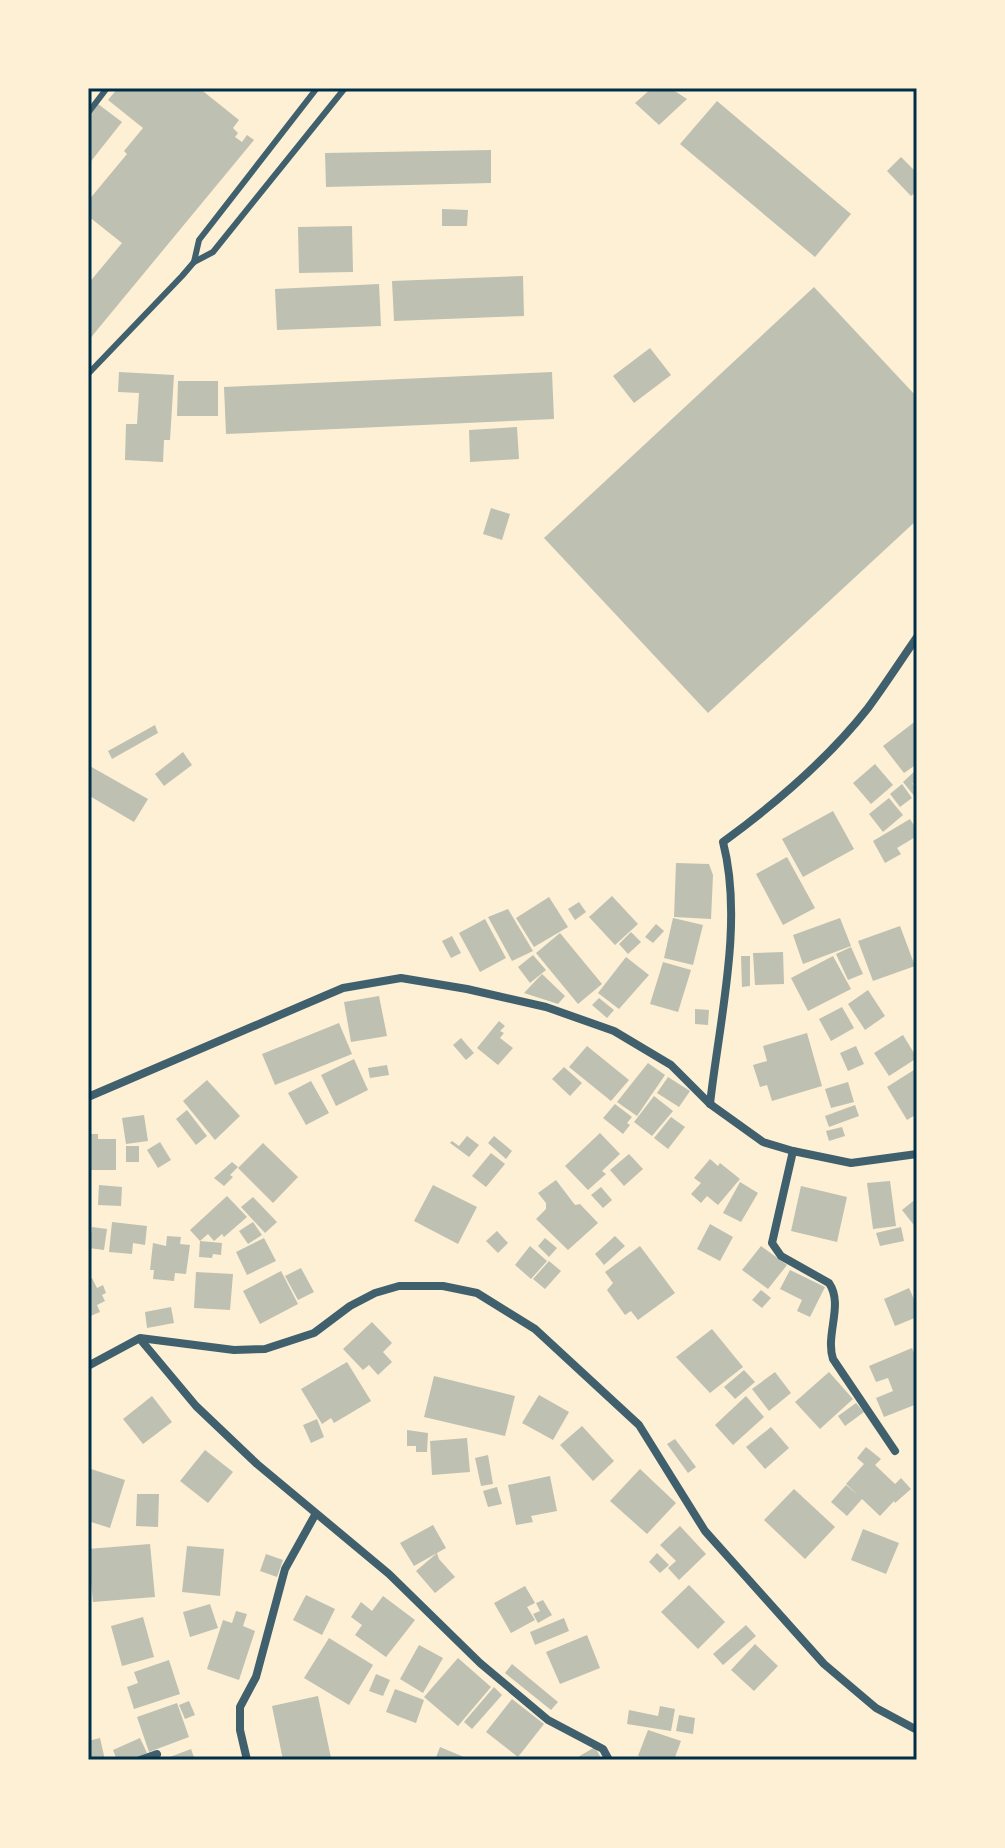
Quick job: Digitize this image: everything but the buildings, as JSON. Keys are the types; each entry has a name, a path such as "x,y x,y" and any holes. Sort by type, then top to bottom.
{"street":[{"path":"710,1104 730,947 731,871 723,842 752,822 821,758 867,709 917,637"},
{"path":"88,1097 343,988 401,978 546,1007 614,1031 671,1065 710,1104 763,1142 851,1163 917,1154"},
{"path":"793,1151 772,1243 781,1256 829,1283 833,1289 835,1297 829,1345 833,1359 895,1451"},
{"path":"88,1366 140,1338 234,1350 265,1349 314,1333 350,1306 375,1293 399,1286 443,1286 477,1293 535,1329 639,1425 705,1531 824,1664 876,1708 917,1730"},
{"path":"140,1338 196,1406 315,1515 343,1533 480,1663 548,1720 603,1749 609,1760"},
{"path":"247,1760 240,1730 240,1707 256,1677 285,1569 315,1515"},
{"path":"140,1760 157,1754"}],"lane":[{"path":"88,113 107,88"},
{"path":"194,262 199,240 317,88"},
{"path":"88,374 194,262 213,252 345,88"}]}
